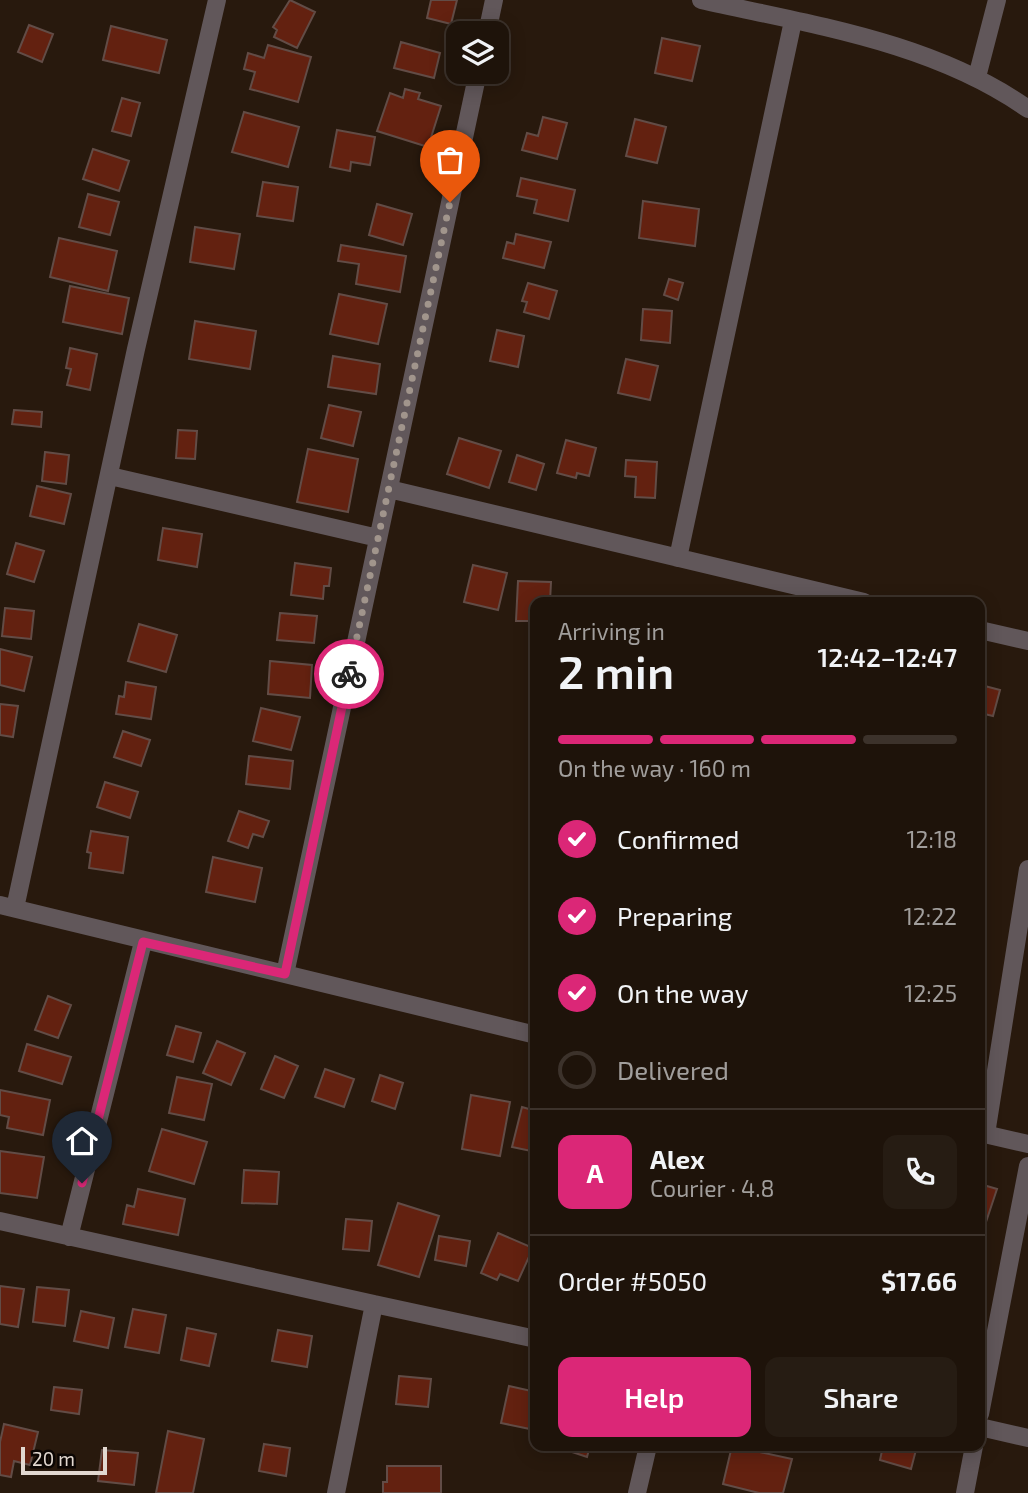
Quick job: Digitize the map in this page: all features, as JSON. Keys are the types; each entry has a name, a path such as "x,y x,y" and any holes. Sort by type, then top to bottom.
{"street":[{"path":"217,0 110,476 8,906 143,942 530,1034"},
{"path":"490,21 494,0"},
{"path":"701,0 896,47 947,63 977,77 1028,109"},
{"path":"977,77 997,0"},
{"path":"678,558 793,21"},
{"path":"285,974 475,84"},
{"path":"110,476 378,538"},
{"path":"388,489 843,597"},
{"path":"985,631 1028,641"},
{"path":"985,1122 1028,870"},
{"path":"69,1237 143,942"},
{"path":"985,1134 1028,1144"},
{"path":"985,1388 1028,1166"},
{"path":"0,1221 530,1338"},
{"path":"336,1493 374,1304"},
{"path":"985,1428 1028,1438"},
{"path":"637,1493 647,1451"},
{"path":"965,1493 973,1451"}],"building":[{"path":"290,0 315,12 297,48 274,37 277,30 273,27"},
{"path":"431,0 457,0 452,21 446,23 427,18"},
{"path":"29,25 53,34 42,62 18,52"},
{"path":"111,26 167,40 159,73 103,60"},
{"path":"662,38 700,46 692,81 655,73"},
{"path":"401,42 440,53 434,78 394,68"},
{"path":"268,45 311,57 298,102 250,89 255,72 244,69 248,53 264,58"},
{"path":"405,89 420,93 418,99 441,106 428,147 377,131 390,93 403,98"},
{"path":"122,98 140,103 131,136 112,131"},
{"path":"244,112 299,127 288,167 232,152"},
{"path":"543,117 567,123 557,159 522,150 527,133 538,136"},
{"path":"635,119 666,127 657,163 626,156"},
{"path":"337,130 375,137 370,165 351,162 350,171 330,167"},
{"path":"93,149 129,161 119,191 83,179"},
{"path":"521,178 575,190 568,221 534,213 537,200 517,196"},
{"path":"263,182 298,187 293,221 257,216"},
{"path":"88,194 119,202 110,235 79,227"},
{"path":"643,201 699,209 695,246 639,238"},
{"path":"377,204 412,214 403,245 369,235"},
{"path":"195,227 240,234 234,269 190,262"},
{"path":"516,234 551,242 544,268 503,258 507,242 514,244"},
{"path":"59,238 117,251 108,291 50,277"},
{"path":"341,245 406,256 400,292 356,284 359,264 338,261"},
{"path":"669,279 683,283 678,300 664,295"},
{"path":"528,283 557,291 549,319 524,312 527,302 522,301"},
{"path":"70,286 129,298 122,334 63,322"},
{"path":"339,294 387,304 378,344 330,334"},
{"path":"643,309 672,311 670,343 641,340"},
{"path":"195,321 256,331 250,369 189,359"},
{"path":"497,330 524,336 518,367 490,361"},
{"path":"70,348 97,354 90,390 67,385 71,369 66,368"},
{"path":"333,356 380,364 376,394 328,387"},
{"path":"626,359 658,366 650,400 618,393"},
{"path":"329,405 361,412 353,446 321,438"},
{"path":"14,410 42,412 41,427 12,424"},
{"path":"178,430 197,431 195,459 176,458"},
{"path":"459,438 501,451 489,488 447,474"},
{"path":"566,440 596,448 589,476 577,473 576,478 557,473"},
{"path":"308,449 358,459 348,512 297,502"},
{"path":"45,452 69,455 66,484 42,481"},
{"path":"517,455 544,464 536,490 509,482"},
{"path":"626,460 657,462 655,498 635,497 636,477 625,476"},
{"path":"37,486 71,494 64,524 30,516"},
{"path":"163,528 202,534 197,567 158,560"},
{"path":"16,543 44,551 34,582 7,574"},
{"path":"295,563 331,568 329,586 324,586 323,599 291,595"},
{"path":"473,565 507,573 498,610 464,602"},
{"path":"518,581 551,582 550,597 530,597 530,621 516,621"},
{"path":"5,608 34,611 31,639 2,636"},
{"path":"280,613 317,616 314,643 277,640"},
{"path":"139,624 177,635 166,672 128,661"},
{"path":"0,649 32,657 24,691 0,685"},
{"path":"270,661 312,665 310,698 268,694"},
{"path":"126,682 156,687 151,719 116,714 119,696 124,697"},
{"path":"985,686 1000,690 993,716 985,714"},
{"path":"0,704 18,706 13,737 0,735"},
{"path":"261,708 300,717 291,750 253,741"},
{"path":"123,731 150,740 141,766 114,757"},
{"path":"249,756 293,761 290,789 246,784"},
{"path":"105,782 138,792 130,818 97,807"},
{"path":"239,811 269,821 263,837 253,834 248,848 228,841"},
{"path":"91,831 128,837 123,873 89,868 91,853 87,852"},
{"path":"213,857 262,868 255,902 206,892"},
{"path":"48,996 71,1005 58,1038 35,1030"},
{"path":"176,1026 201,1033 193,1062 167,1055"},
{"path":"217,1041 245,1053 231,1085 203,1073"},
{"path":"27,1044 71,1057 62,1084 19,1071"},
{"path":"275,1056 298,1066 284,1098 261,1089"},
{"path":"325,1069 354,1079 344,1107 315,1097"},
{"path":"380,1075 403,1083 395,1109 372,1101"},
{"path":"177,1077 212,1084 204,1120 169,1113"},
{"path":"0,1090 50,1100 43,1135 7,1128 9,1117 0,1115"},
{"path":"471,1095 510,1102 500,1156 462,1149"},
{"path":"522,1107 530,1109 530,1151 512,1147"},
{"path":"162,1129 207,1142 194,1184 149,1171"},
{"path":"0,1151 44,1157 37,1198 0,1193"},
{"path":"244,1170 279,1172 277,1204 242,1203"},
{"path":"985,1185 997,1189 985,1225"},
{"path":"138,1189 185,1199 178,1235 123,1224 127,1205 134,1207"},
{"path":"398,1203 439,1216 419,1277 378,1265"},
{"path":"346,1219 372,1221 369,1251 343,1249"},
{"path":"498,1233 530,1247 530,1255 518,1281 500,1274 497,1280 481,1273"},
{"path":"439,1236 470,1241 466,1266 435,1260"},
{"path":"0,1286 24,1289 18,1327 0,1324"},
{"path":"37,1287 69,1290 65,1326 33,1322"},
{"path":"133,1309 166,1315 159,1353 125,1347"},
{"path":"81,1311 114,1318 108,1348 74,1341"},
{"path":"187,1328 216,1334 209,1366 181,1360"},
{"path":"278,1330 312,1336 307,1367 272,1361"},
{"path":"399,1376 431,1379 428,1407 396,1404"},
{"path":"509,1386 530,1391 530,1429 501,1423"},
{"path":"54,1387 82,1390 79,1414 51,1410"},
{"path":"4,1424 38,1432 30,1465 14,1461 11,1477 0,1475 0,1442"},
{"path":"168,1431 204,1439 193,1493 156,1493"},
{"path":"264,1444 290,1448 286,1476 259,1471"},
{"path":"102,1450 138,1453 134,1485 98,1481"},
{"path":"569,1451 589,1451 587,1457"},
{"path":"731,1451 755,1451 792,1459 783,1493 759,1493 723,1484"},
{"path":"882,1451 916,1451 911,1469 880,1460"},
{"path":"387,1466 441,1466 441,1493 383,1493 383,1482 387,1482"}],"way so far":[{"path":"349,674 450,202"}],"route":[{"path":"82,1183 143,942 285,974 349,674"}]}
